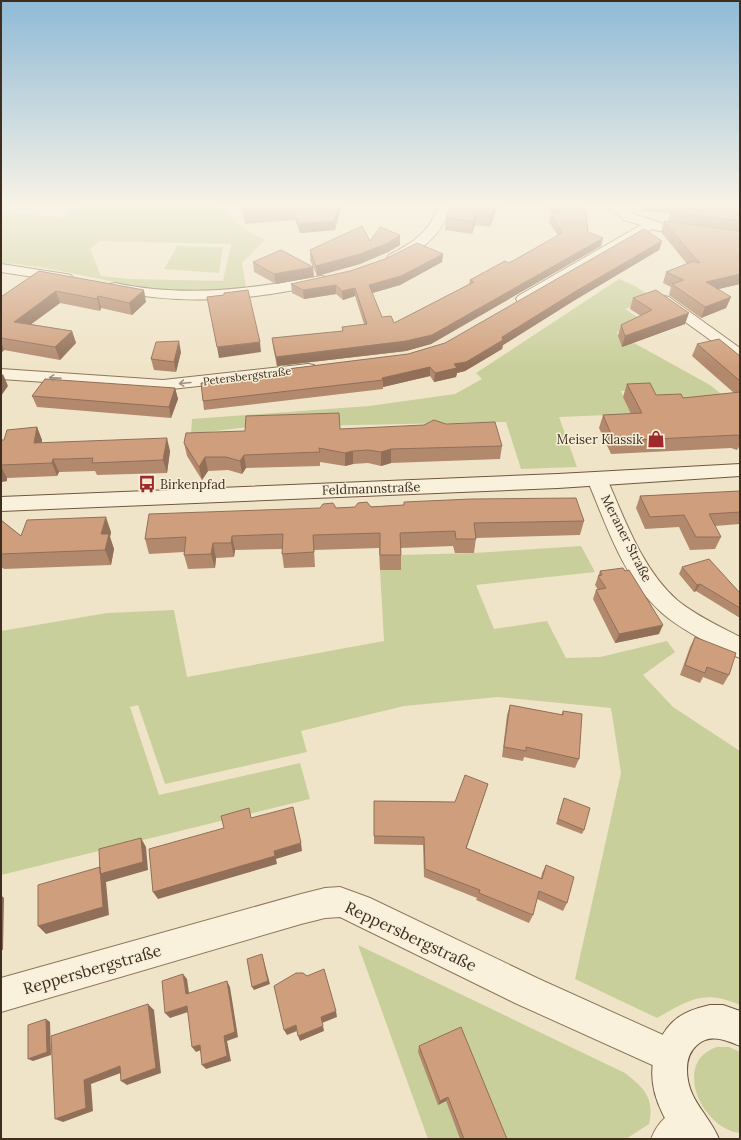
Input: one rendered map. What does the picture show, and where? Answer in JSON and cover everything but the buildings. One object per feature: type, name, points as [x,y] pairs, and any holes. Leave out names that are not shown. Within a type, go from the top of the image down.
[{"type":"street","points":[[381,264],[389,260]]},
{"type":"street","points":[[508,308],[590,260]]},
{"type":"street","points":[[1,268],[79,280]]},
{"type":"street","points":[[102,285],[170,296],[204,296],[246,293],[337,277]]},
{"type":"street","points":[[658,296],[715,336],[740,356]]},
{"type":"street","name":"Petersbergstraße","points":[[1,374],[163,385],[320,368]]},
{"type":"street","name":"Feldmannstraße","points":[[1,504],[597,479],[740,470]]},
{"type":"street","name":"Meraner Straße","points":[[597,479],[609,508],[650,585],[668,605],[686,618],[740,648]]},
{"type":"street","name":"Reppersbergstraße","points":[[1,995],[301,909],[325,903],[340,902],[369,914],[533,994],[671,1056]]},
{"type":"street","points":[[686,1134],[671,1089],[671,1056],[676,1042],[684,1032],[699,1023],[722,1022],[740,1028]]},
{"type":"green space","points":[[1,260],[95,260],[101,276],[129,279],[223,281],[227,260],[245,260],[242,263],[246,287],[208,290],[158,289],[19,264],[1,263]]},
{"type":"green space","points":[[169,260],[221,260],[219,273],[164,269]]},
{"type":"green space","points":[[619,279],[633,285],[656,299],[625,309],[644,321],[616,333],[710,385],[735,405],[659,403],[652,389],[621,391],[631,414],[559,417],[577,467],[521,469],[506,422],[248,427],[191,434],[192,419],[369,406],[455,394],[482,379],[476,373]]},
{"type":"green space","points":[[581,546],[595,572],[476,585],[494,629],[547,621],[566,658],[600,657],[667,641],[675,652],[643,675],[673,707],[740,751],[740,1005],[727,1000],[706,997],[678,1006],[657,1018],[575,979],[621,773],[611,708],[498,697],[404,706],[301,731],[307,752],[165,784],[138,705],[130,707],[159,795],[300,763],[310,799],[1,875],[1,631],[107,613],[174,610],[187,677],[384,641],[380,570],[400,570],[400,555],[474,553]]},
{"type":"green space","points":[[358,945],[625,1073],[643,1089],[649,1100],[649,1124],[626,1139],[502,1139],[458,1033],[438,1105],[446,1101],[460,1139],[428,1139]]},
{"type":"green space","points":[[717,1047],[729,1047],[740,1052],[740,1133],[726,1129],[714,1120],[704,1108],[697,1094],[694,1080],[696,1066],[703,1055]]},
{"type":"place","name":"Meiser Klassik","points":[[656,439]]},
{"type":"place","name":"Birkenpfad","points":[[147,484]]}]
